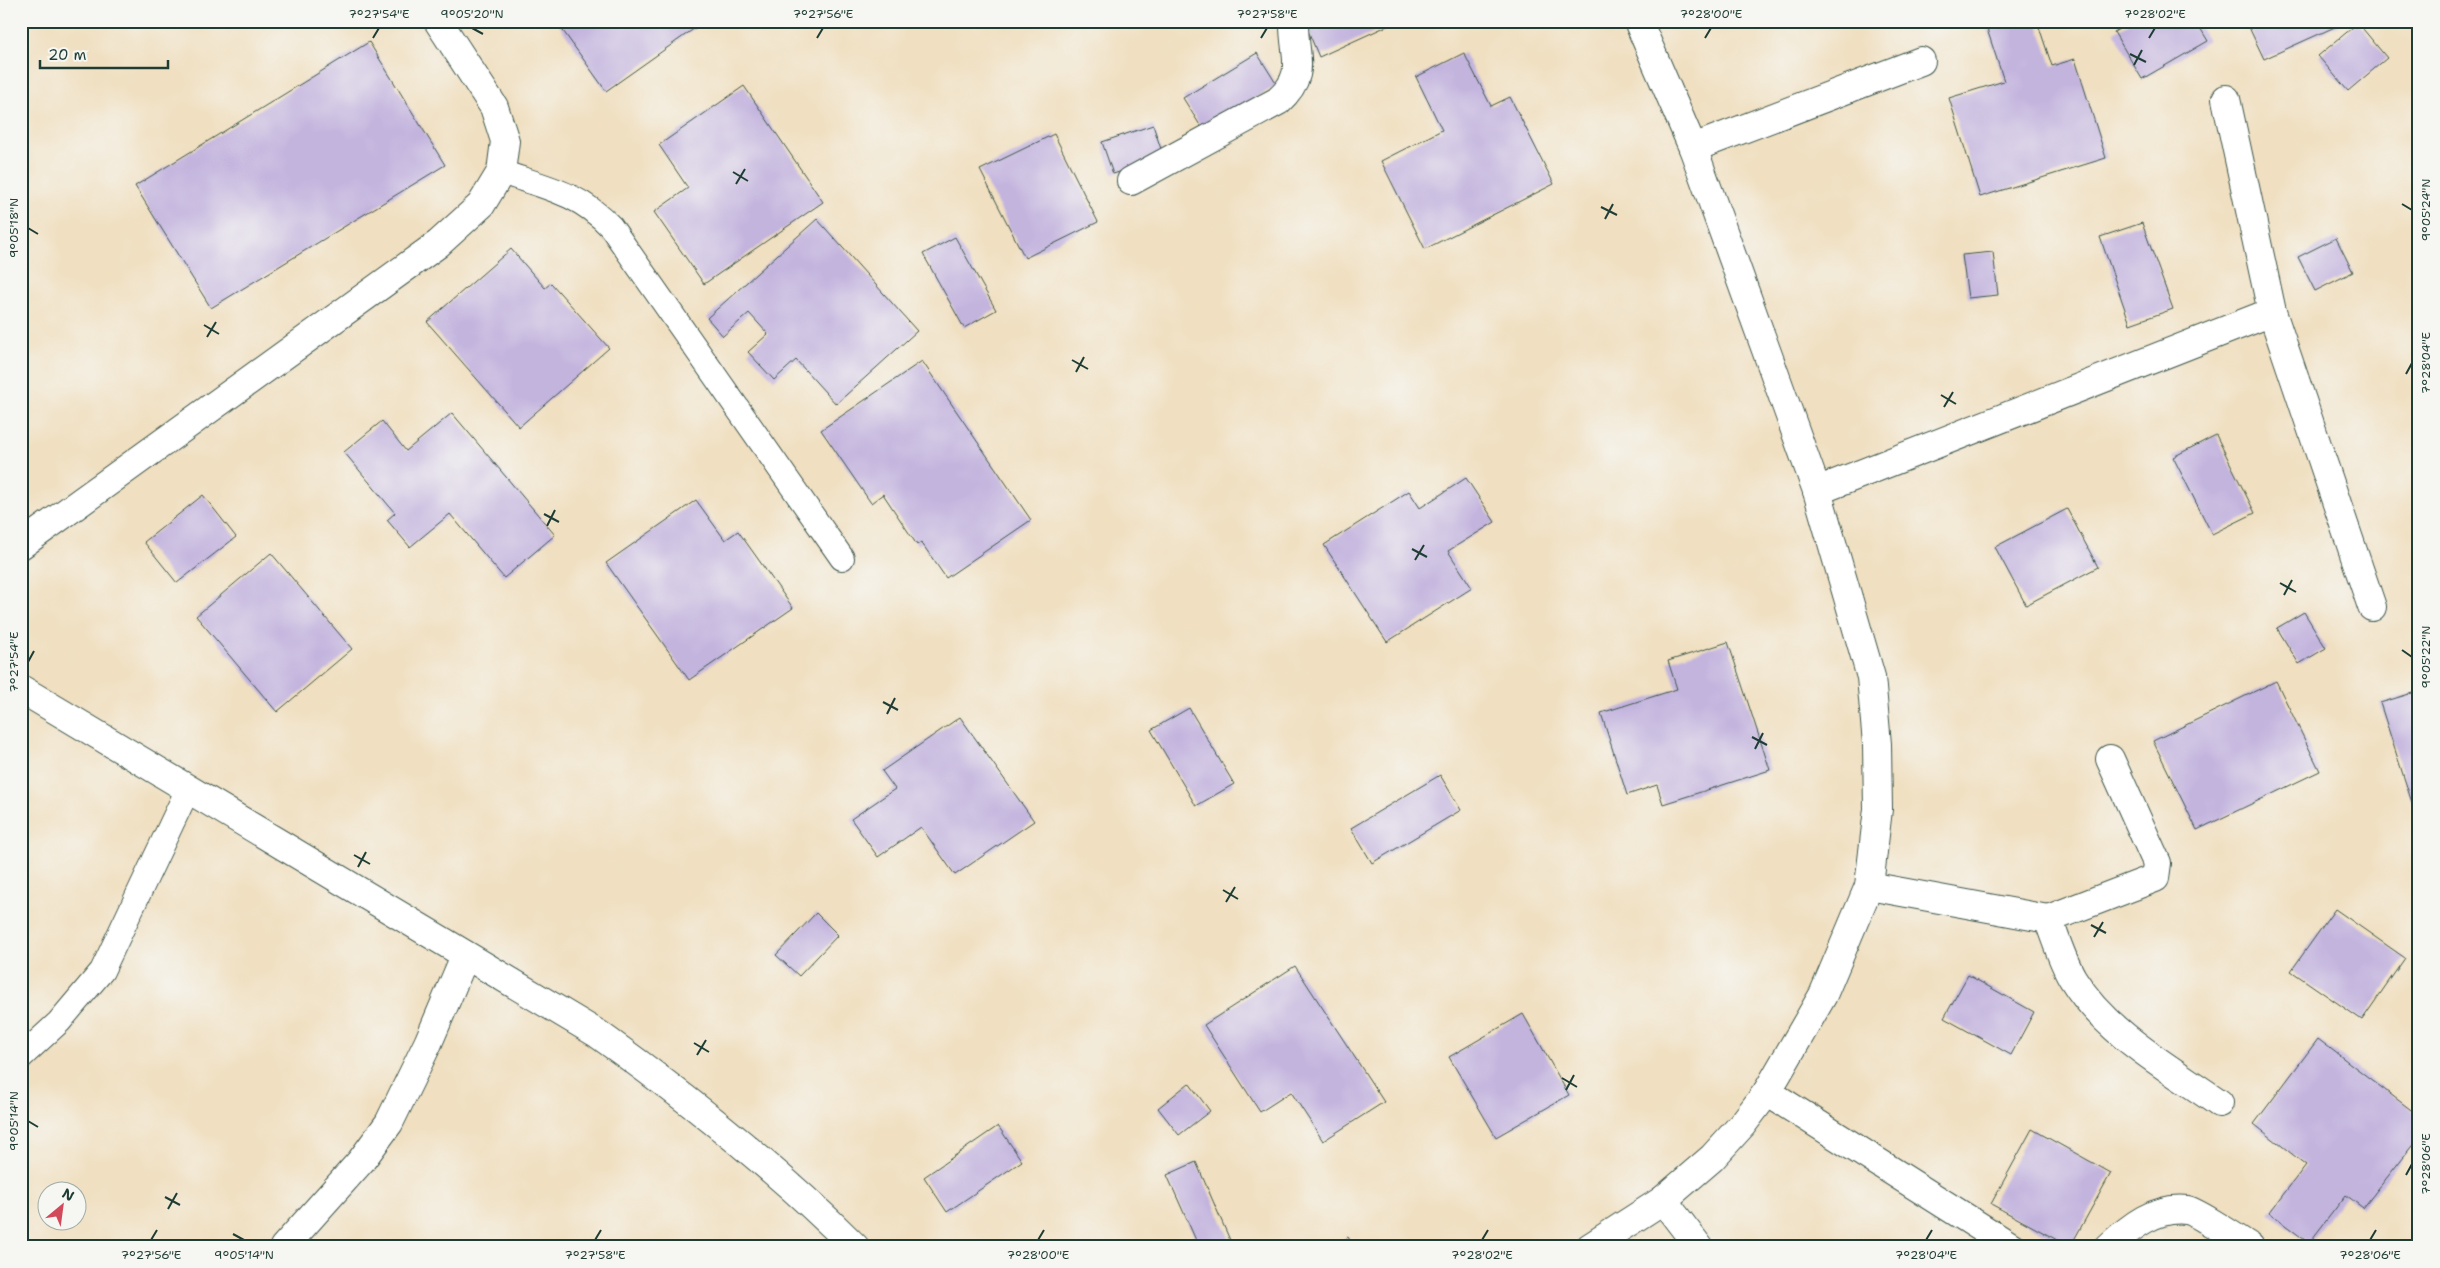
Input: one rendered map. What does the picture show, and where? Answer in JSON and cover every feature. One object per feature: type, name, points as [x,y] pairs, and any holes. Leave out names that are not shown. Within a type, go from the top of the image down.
[{"type":"street","points":[[21,545],[438,244],[481,205],[501,172],[505,141],[494,106],[438,21]]},
{"type":"street","points":[[1131,181],[1278,100],[1288,92],[1296,81],[1299,69],[1294,21]]},
{"type":"street","points":[[1590,1247],[1663,1200],[1712,1158],[1742,1125],[1767,1092],[1823,995],[1869,886],[1878,809],[1877,744],[1871,677],[1817,491],[1693,148],[1638,21]]},
{"type":"street","points":[[1693,148],[1921,61]]},
{"type":"street","points":[[2226,99],[2272,312],[2372,607]]},
{"type":"street","points":[[1817,491],[2272,312]]},
{"type":"street","points":[[21,689],[598,1034],[656,1076],[802,1194],[855,1247]]},
{"type":"street","points":[[1869,886],[2048,919],[2155,878],[2157,863],[2110,759]]},
{"type":"street","points":[[2048,919],[2072,978],[2093,1007],[2128,1038],[2219,1103]]},
{"type":"street","points":[[284,1247],[361,1161],[389,1123],[428,1043],[465,956]]},
{"type":"street","points":[[1767,1092],[2012,1247]]},
{"type":"street","points":[[1663,1200],[1699,1247]]},
{"type":"street","points":[[2109,1247],[2130,1227],[2157,1213],[2188,1210],[2250,1247]]},
{"type":"lane","points":[[501,172],[572,196],[595,210],[610,227],[842,558]]},
{"type":"lane","points":[[21,1057],[59,1022],[102,971],[188,789]]},
{"type":"building","points":[[556,21],[705,21],[606,91]]},
{"type":"building","points":[[1304,21],[1398,21],[1319,57]]},
{"type":"building","points":[[2011,21],[2037,21],[2052,66],[2075,59],[2106,158],[1980,197],[1949,98],[2004,81],[1987,29]]},
{"type":"building","points":[[2133,21],[2196,21],[2208,41],[2142,79],[2114,32]]},
{"type":"building","points":[[2246,21],[2348,21],[2264,59]]},
{"type":"building","points":[[2358,23],[2387,58],[2348,91],[2318,56]]},
{"type":"building","points":[[369,42],[445,165],[211,308],[135,186]]},
{"type":"building","points":[[1257,53],[1277,85],[1203,130],[1183,98]]},
{"type":"building","points":[[1464,53],[1491,106],[1510,97],[1554,184],[1425,249],[1381,161],[1442,130],[1416,77]]},
{"type":"building","points":[[744,86],[823,202],[704,284],[654,212],[688,188],[659,145]]},
{"type":"building","points":[[1153,125],[1164,158],[1113,174],[1102,142]]},
{"type":"building","points":[[1054,134],[1098,222],[1025,258],[980,170]]},
{"type":"building","points":[[2419,177],[2419,196],[2412,181]]},
{"type":"building","points":[[817,219],[917,331],[836,404],[796,360],[774,380],[748,352],[768,334],[749,313],[723,336],[707,318]]},
{"type":"building","points":[[2142,223],[2173,309],[2130,324],[2100,237]]},
{"type":"building","points":[[955,237],[996,310],[964,328],[923,254]]},
{"type":"building","points":[[2336,238],[2353,272],[2315,291],[2298,257]]},
{"type":"building","points":[[511,249],[545,288],[551,283],[609,348],[519,427],[427,322]]},
{"type":"building","points":[[1993,252],[1998,295],[1968,298],[1962,255]]},
{"type":"building","points":[[922,361],[1031,520],[946,578],[921,542],[917,545],[883,494],[871,503],[821,430]]},
{"type":"building","points":[[452,413],[555,535],[504,578],[450,514],[410,547],[387,520],[395,513],[344,452],[382,421],[406,451]]},
{"type":"building","points":[[2216,435],[2255,513],[2212,534],[2173,457]]},
{"type":"building","points":[[1466,478],[1495,522],[1448,551],[1472,588],[1387,642],[1324,545],[1409,491],[1420,508]]},
{"type":"building","points":[[203,495],[236,537],[177,583],[144,542]]},
{"type":"building","points":[[696,500],[725,540],[738,531],[793,608],[689,680],[606,563]]},
{"type":"building","points":[[2067,509],[2098,567],[2026,605],[1995,547]]},
{"type":"building","points":[[271,553],[352,649],[277,712],[196,616]]},
{"type":"building","points":[[2304,612],[2326,648],[2299,664],[2277,628]]},
{"type":"building","points":[[1728,642],[1770,770],[1663,804],[1657,785],[1627,795],[1601,713],[1677,689],[1668,661]]},
{"type":"building","points":[[2276,681],[2320,771],[2197,830],[2153,741]]},
{"type":"building","points":[[2419,691],[2419,810],[2415,812],[2380,703]]},
{"type":"building","points":[[1189,708],[1234,784],[1196,806],[1151,730]]},
{"type":"building","points":[[960,717],[1034,821],[955,875],[921,827],[878,857],[851,819],[895,789],[882,771]]},
{"type":"building","points":[[1440,775],[1461,810],[1372,863],[1351,828]]},
{"type":"building","points":[[2335,909],[2405,958],[2362,1020],[2291,971]]},
{"type":"building","points":[[816,913],[838,935],[799,976],[776,955]]},
{"type":"building","points":[[1295,966],[1384,1102],[1323,1141],[1291,1092],[1260,1112],[1204,1025]]},
{"type":"building","points":[[1968,975],[2034,1012],[2011,1055],[1944,1018]]},
{"type":"building","points":[[1523,1014],[1569,1095],[1496,1137],[1449,1057]]},
{"type":"building","points":[[2318,1039],[2419,1116],[2419,1137],[2363,1208],[2346,1195],[2309,1243],[2269,1213],[2306,1165],[2254,1124]]},
{"type":"building","points":[[1189,1083],[1210,1111],[1179,1135],[1158,1108]]},
{"type":"building","points":[[998,1126],[1022,1161],[947,1212],[924,1177]]},
{"type":"building","points":[[2032,1129],[2111,1173],[2070,1247],[1991,1204]]},
{"type":"building","points":[[1196,1162],[1233,1247],[1199,1247],[1167,1175]]},
{"type":"building","points":[[1348,1237],[1354,1247],[1331,1247]]}]
